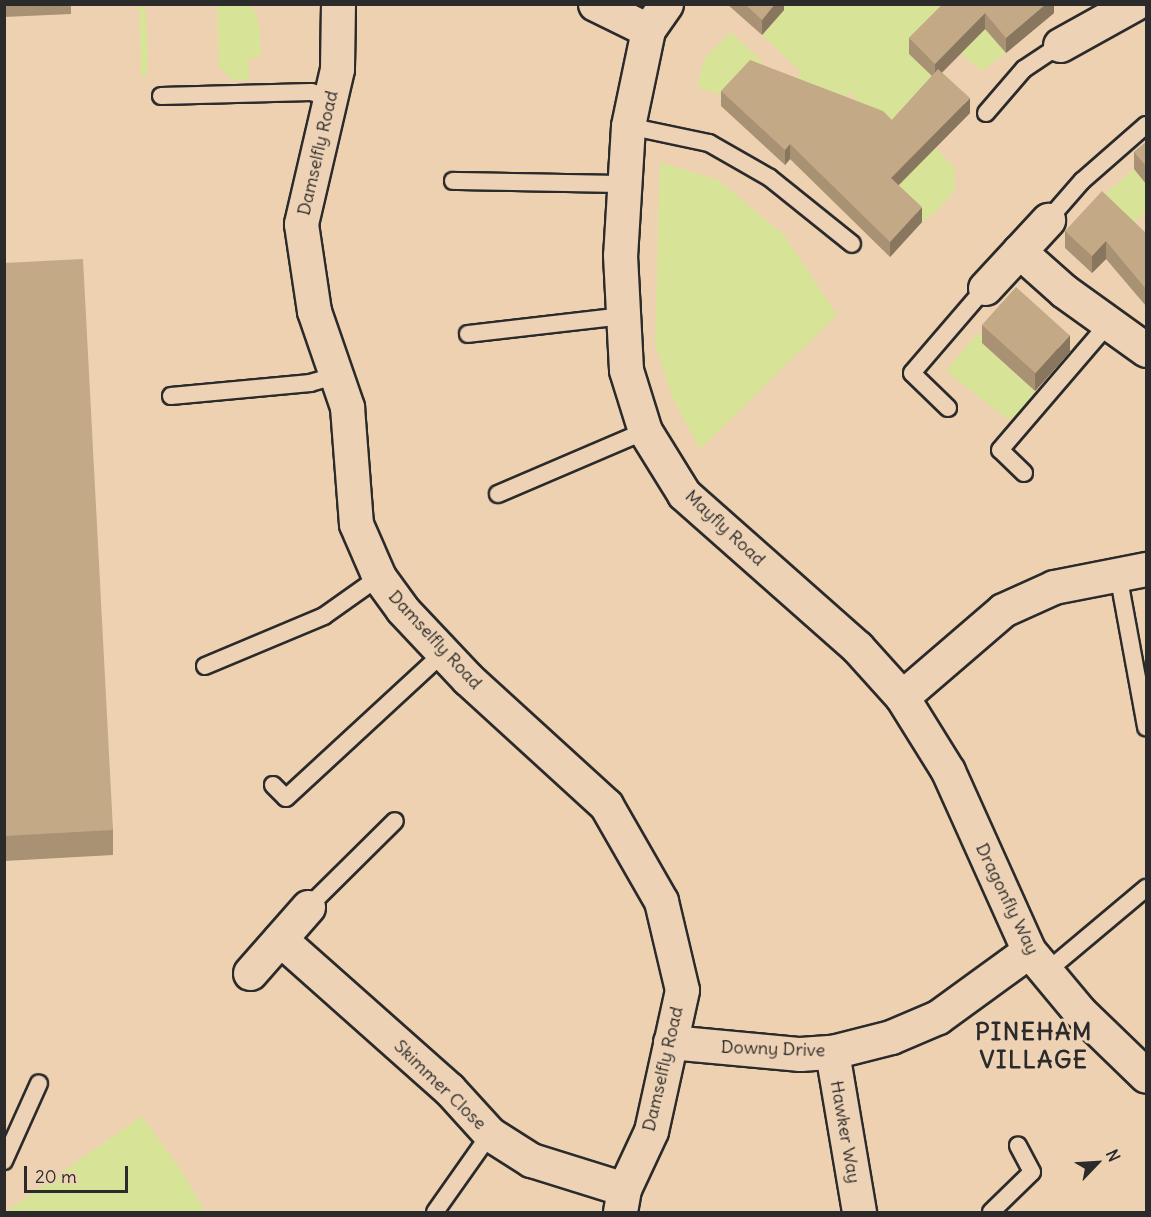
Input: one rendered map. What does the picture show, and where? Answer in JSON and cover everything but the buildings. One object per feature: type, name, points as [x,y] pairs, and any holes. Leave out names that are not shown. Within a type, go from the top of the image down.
[{"type":"street","name":"Damselfly Road","points":[[338,4],[337,69],[332,98],[310,175],[302,224],[314,311],[338,375],[347,407],[356,524],[379,577],[402,609],[443,653],[606,806],[661,902],[682,990],[651,1131],[622,1201]]},
{"type":"street","points":[[595,4],[657,17]]},
{"type":"street","points":[[1060,45],[1096,13],[1134,4]]},
{"type":"street","name":"Mayfly Road","points":[[657,17],[628,126],[620,255],[626,370],[645,431],[684,494],[857,647],[902,697]]},
{"type":"street","points":[[985,288],[1047,219]]},
{"type":"street","points":[[1019,251],[1107,325],[1146,350]]},
{"type":"street","points":[[902,697],[1003,610],[1054,587],[1132,571]]},
{"type":"street","name":"Dragonfly Way","points":[[902,697],[948,771],[1037,961],[1079,1011],[1146,1076]]},
{"type":"street","points":[[250,974],[308,907]]},
{"type":"street","name":"Skimmer Close","points":[[280,939],[449,1089],[490,1134],[531,1160],[622,1201]]},
{"type":"street","name":"Downy Drive","points":[[670,1042],[744,1052],[832,1052],[891,1037],[938,1017],[1037,961]]},
{"type":"street","name":"Hawker Way","points":[[832,1052],[859,1212]]},
{"type":"lane","points":[[986,113],[1024,69],[1060,45]]},
{"type":"lane","points":[[161,96],[310,92],[332,98]]},
{"type":"lane","points":[[1047,219],[1082,181],[1146,125]]},
{"type":"lane","points":[[628,126],[709,143],[770,178],[852,244]]},
{"type":"lane","points":[[453,181],[625,184]]},
{"type":"lane","points":[[948,408],[912,373],[985,288]]},
{"type":"lane","points":[[468,334],[624,315]]},
{"type":"lane","points":[[1024,473],[1000,450],[1107,325]]},
{"type":"lane","points":[[171,396],[310,383],[338,375]]},
{"type":"lane","points":[[498,494],[645,431]]},
{"type":"lane","points":[[1132,571],[1146,727]]},
{"type":"lane","points":[[205,666],[324,616],[379,577]]},
{"type":"lane","points":[[273,785],[286,798],[443,653]]},
{"type":"lane","points":[[308,907],[395,821]]},
{"type":"lane","points":[[1037,961],[1146,888]]},
{"type":"lane","points":[[4,1161],[39,1083]]},
{"type":"lane","points":[[435,1212],[490,1134]]},
{"type":"lane","points":[[991,1212],[1032,1172],[1018,1146]]},
{"type":"green space","points":[[1007,4],[990,34],[1006,53],[982,71],[933,30],[935,79],[907,118],[954,167],[955,189],[940,208],[922,222],[889,192],[874,117],[849,92],[825,115],[767,109],[801,72],[762,35],[784,10],[778,5]]},
{"type":"green space","points":[[139,5],[145,5],[148,50],[147,75],[141,76]]},
{"type":"green space","points":[[217,5],[251,5],[259,22],[261,57],[249,58],[249,80],[234,81],[219,67]]},
{"type":"green space","points":[[731,32],[762,61],[725,96],[697,87],[705,58]]},
{"type":"green space","points":[[660,162],[718,180],[784,235],[837,315],[700,449],[672,397],[655,343]]},
{"type":"green space","points":[[1134,169],[1146,184],[1146,211],[1129,228],[1095,202]]},
{"type":"green space","points":[[978,333],[985,339],[982,343],[1035,391],[1018,416],[1007,419],[946,371]]},
{"type":"green space","points":[[142,1116],[183,1173],[205,1212],[5,1212]]},
{"type":"district","name":"PINEHAM VILLAGE","points":[[1034,1046]]}]
